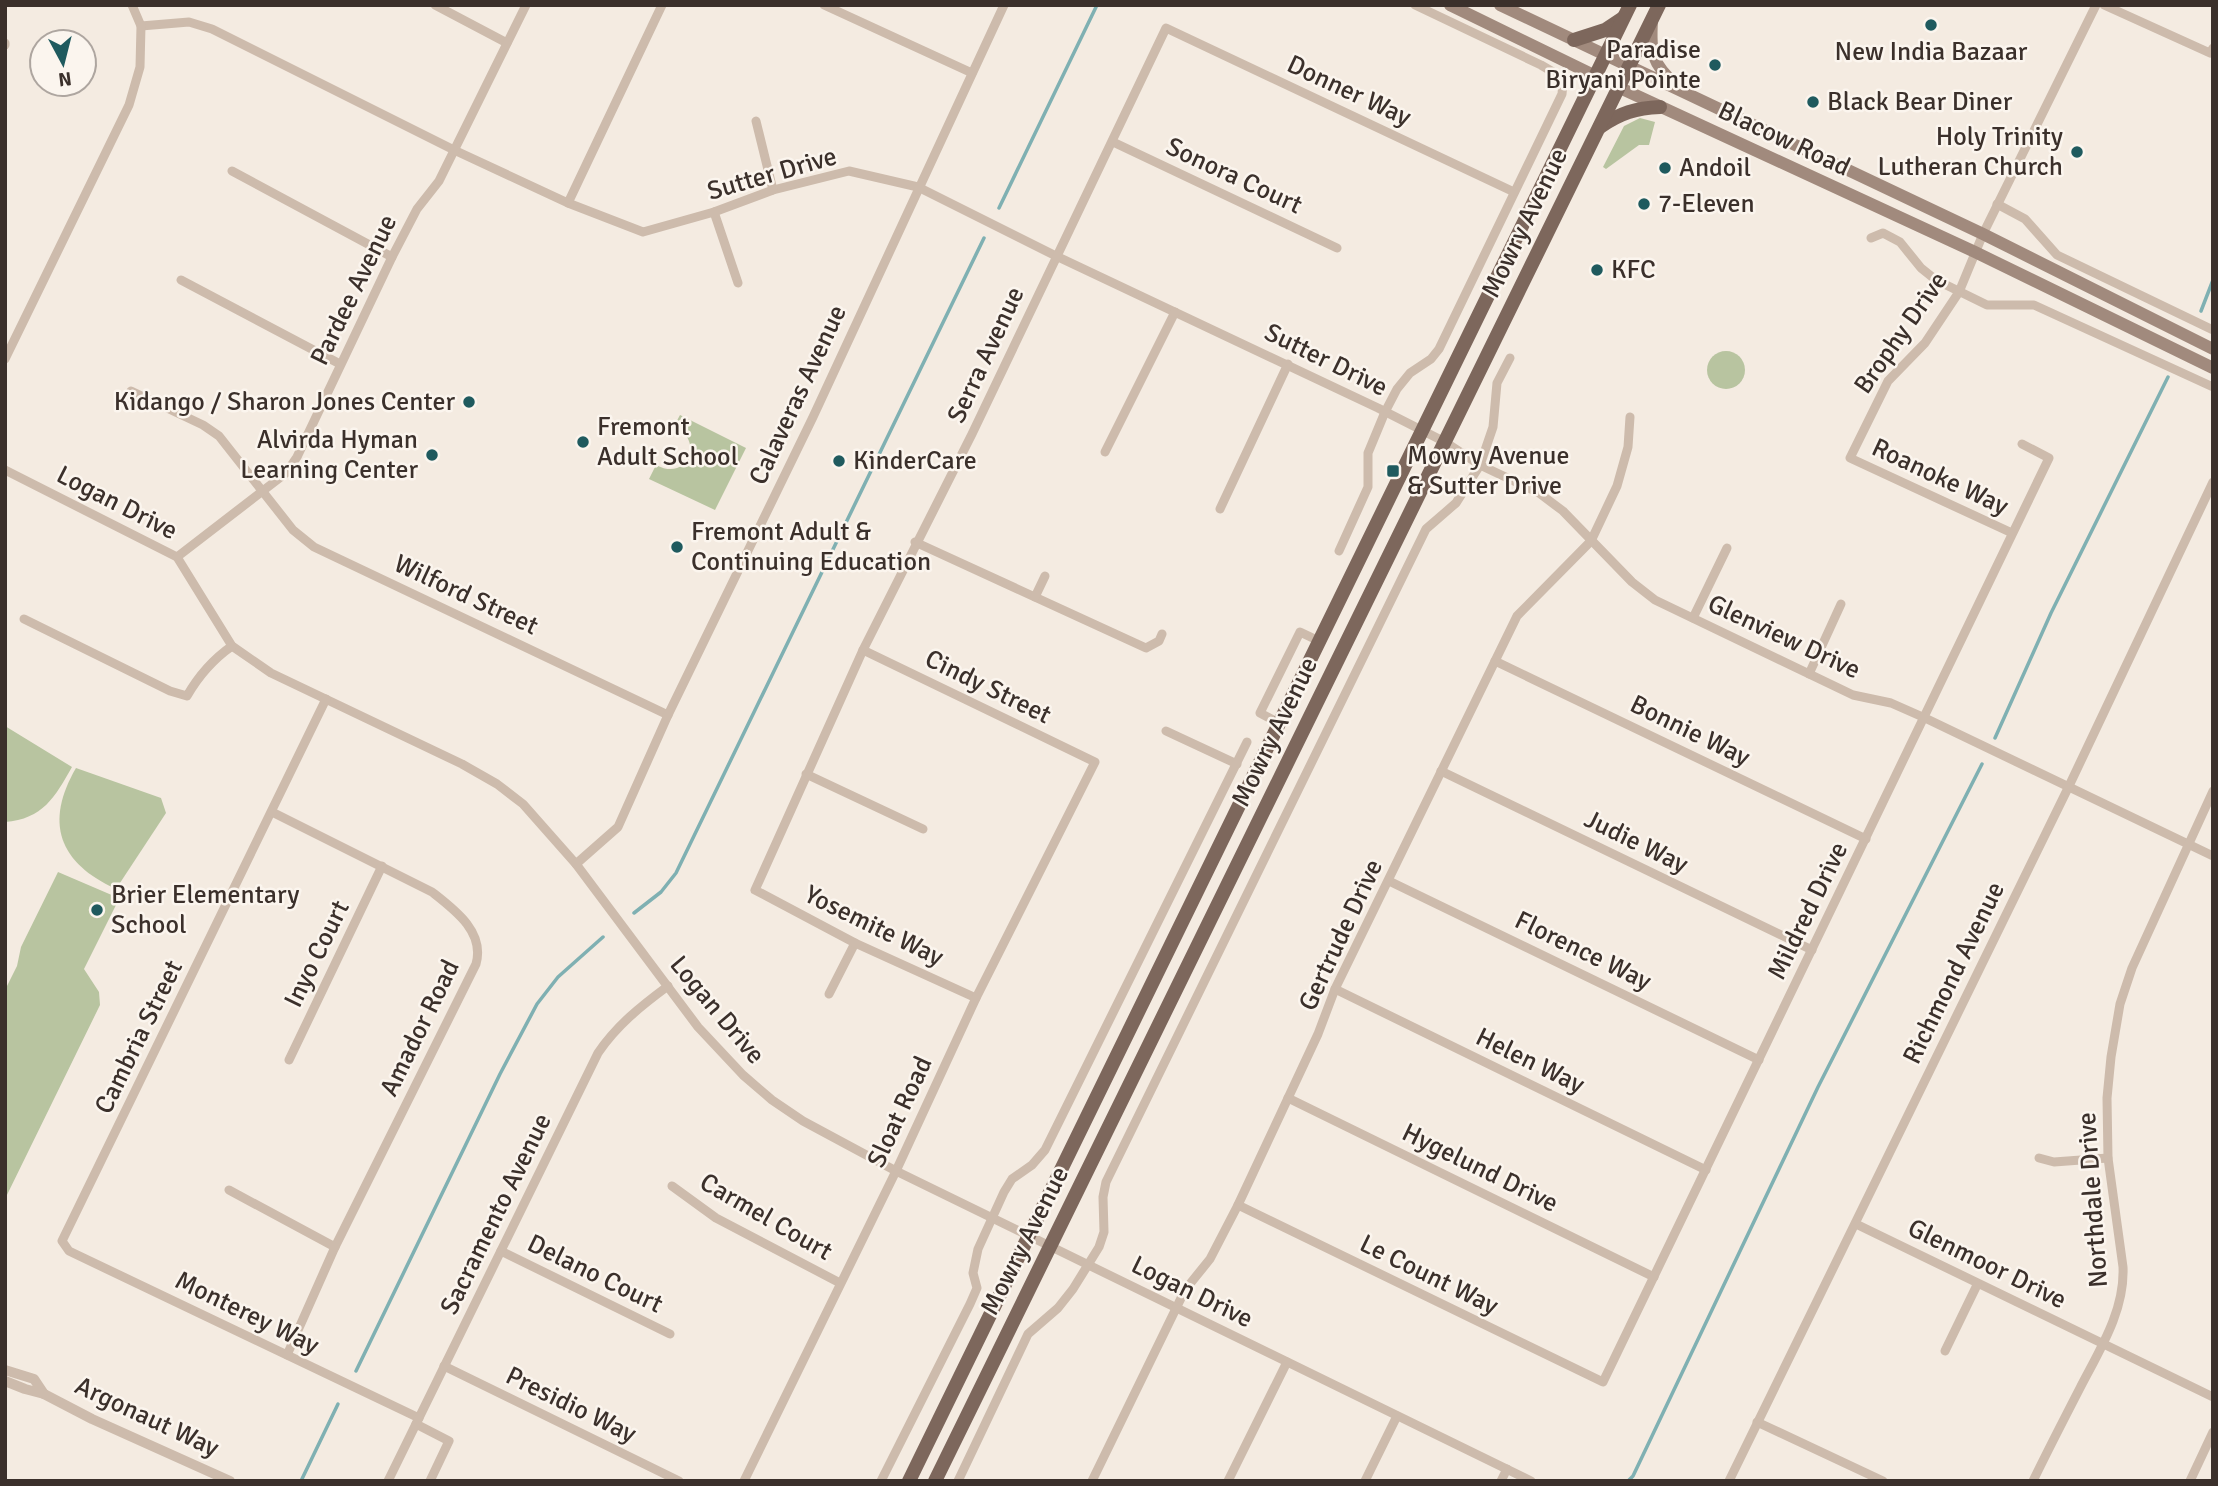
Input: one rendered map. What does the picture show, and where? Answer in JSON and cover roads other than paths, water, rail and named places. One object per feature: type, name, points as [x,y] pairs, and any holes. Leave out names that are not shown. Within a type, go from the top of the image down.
[{"type":"main road","name":"Blacow Road","points":[[1450,5],[1660,107],[1975,252],[2213,368]]},
{"type":"main road","name":"Blacow Road","points":[[1500,5],[1983,234],[2213,349]]},
{"type":"main road","name":"Mowry Avenue","points":[[909,1481],[1627,11]]},
{"type":"main road","points":[[1574,40],[1605,30],[1627,11]]},
{"type":"main road","name":"Mowry Avenue","points":[[935,1481],[1656,12]]},
{"type":"main road","points":[[1656,12],[1651,43],[1656,64],[1675,84],[1697,99]]},
{"type":"main road","points":[[1599,127],[1634,108],[1660,107]]},
{"type":"street","points":[[5,359],[129,105],[140,67],[141,26],[132,5]]},
{"type":"street","points":[[435,5],[507,43]]},
{"type":"street","name":"Pardee Avenue","points":[[177,557],[286,474],[297,457],[392,257],[417,209],[439,181],[526,5]]},
{"type":"street","points":[[568,203],[662,5]]},
{"type":"street","points":[[824,5],[972,73]]},
{"type":"street","name":"Calaveras Avenue","points":[[576,864],[618,827],[668,715],[813,417],[1004,5]]},
{"type":"street","name":"Mowry Avenue","points":[[1339,551],[1368,487],[1368,453],[1385,412],[1397,389],[1410,373],[1432,359],[1439,349],[1562,94],[1563,83],[1558,75],[1415,5]]},
{"type":"street","name":"Brophy Drive","points":[[1850,458],[1888,381],[1925,343],[1959,292],[1997,204],[2096,5]]},
{"type":"street","points":[[2104,5],[2211,50]]},
{"type":"street","name":"Sutter Drive","points":[[141,26],[189,22],[212,29],[454,150],[568,203],[643,232],[714,212],[773,190],[849,171],[918,187],[1445,442]]},
{"type":"street","name":"Serra Avenue","points":[[755,890],[863,650],[915,542],[972,434],[1166,28]]},
{"type":"street","name":"Donner Way","points":[[1166,28],[1514,192]]},
{"type":"street","points":[[756,121],[773,190]]},
{"type":"street","name":"Sonora Court","points":[[1113,142],[1337,248]]},
{"type":"street","points":[[232,171],[392,257]]},
{"type":"street","points":[[1997,204],[2025,219],[2057,255],[2213,330]]},
{"type":"street","points":[[714,212],[738,283]]},
{"type":"street","points":[[1871,238],[1883,233],[1900,242],[1921,268],[1936,280],[1987,305],[2034,304],[2213,387]]},
{"type":"street","points":[[181,280],[340,364]]},
{"type":"street","points":[[1105,452],[1175,312]]},
{"type":"street","name":"Mowry Avenue","points":[[958,1481],[1028,1334],[1058,1308],[1099,1247],[1104,1232],[1107,1182],[1426,530],[1455,503],[1480,465],[1493,427],[1497,383],[1510,358]]},
{"type":"street","points":[[1220,509],[1288,364]]},
{"type":"street","name":"Wilford Street","points":[[131,391],[203,425],[219,436],[293,530],[314,547],[668,715]]},
{"type":"street","name":"Gertrude Drive","points":[[1092,1481],[1185,1290],[1210,1259],[1238,1205],[1318,1034],[1335,989],[1517,616],[1591,541],[1617,486],[1628,447],[1630,417]]},
{"type":"street","name":"Glenview Drive","points":[[1445,442],[1480,465],[1539,493],[1563,511],[1632,582],[1655,600],[1853,695],[1891,703],[1925,718],[2213,856]]},
{"type":"street","name":"Mildred Drive","points":[[1603,1382],[2049,458],[2022,444]]},
{"type":"street","name":"Roanoke Way","points":[[1850,458],[2012,534]]},
{"type":"street","name":"Logan Drive","points":[[5,470],[177,557],[232,646],[271,673],[461,764],[497,784],[523,804],[576,864],[712,1044],[772,1100],[803,1121],[896,1171],[1177,1310],[1531,1481]]},
{"type":"street","name":"Richmond Avenue","points":[[1729,1481],[1856,1224],[2213,482]]},
{"type":"street","points":[[915,542],[1146,648],[1159,641],[1162,634]]},
{"type":"street","points":[[1693,618],[1727,548]]},
{"type":"street","points":[[1035,597],[1045,576]]},
{"type":"street","points":[[1809,674],[1841,604]]},
{"type":"street","points":[[24,619],[170,691],[187,696],[198,677],[214,659],[232,646]]},
{"type":"street","name":"Mowry Avenue","points":[[1279,723],[1260,713],[1300,632],[1319,641]]},
{"type":"street","name":"Cindy Street","points":[[863,650],[1094,762]]},
{"type":"street","name":"Bonnie Way","points":[[1495,661],[1867,839]]},
{"type":"street","name":"Cambria Street","points":[[62,1241],[326,699]]},
{"type":"street","points":[[1166,731],[1237,764]]},
{"type":"street","name":"Mowry Avenue","points":[[881,1481],[977,1288],[973,1273],[978,1249],[992,1217],[1012,1179],[1032,1165],[1045,1150],[1247,742]]},
{"type":"street","name":"Sloat Road","points":[[744,1481],[896,1171],[976,998],[1094,762]]},
{"type":"street","name":"Judie Way","points":[[1441,771],[1812,950]]},
{"type":"street","points":[[806,774],[923,829]]},
{"type":"street","name":"Northdale Drive","points":[[2033,1481],[2120,1304],[2124,1281],[2108,1158],[2107,1098],[2120,1004],[2132,968],[2213,791]]},
{"type":"street","name":"Amador Road","points":[[272,812],[432,892],[456,910],[476,937],[479,952],[476,964],[335,1247],[287,1355]]},
{"type":"street","name":"Inyo Court","points":[[289,1060],[382,866]]},
{"type":"street","name":"Florence Way","points":[[1389,881],[1759,1060]]},
{"type":"street","name":"Yosemite Way","points":[[755,890],[855,943],[976,998]]},
{"type":"street","points":[[829,995],[855,943]]},
{"type":"street","name":"Sacramento Avenue","points":[[388,1481],[598,1053],[610,1035],[628,1017],[668,986]]},
{"type":"street","name":"Helen Way","points":[[1335,989],[1706,1170]]},
{"type":"street","name":"Hygelund Drive","points":[[1288,1098],[1654,1277]]},
{"type":"street","points":[[2039,1158],[2054,1163],[2108,1158]]},
{"type":"street","name":"Carmel Court","points":[[672,1186],[716,1218],[840,1283]]},
{"type":"street","points":[[229,1190],[335,1247]]},
{"type":"street","name":"Le Count Way","points":[[1238,1205],[1603,1382]]},
{"type":"street","name":"Glenmoor Drive","points":[[1856,1224],[1977,1285],[2213,1397]]},
{"type":"street","name":"Monterey Way","points":[[62,1241],[69,1251],[287,1355],[417,1421],[449,1441],[430,1481]]},
{"type":"street","name":"Delano Court","points":[[501,1251],[670,1335]]},
{"type":"street","points":[[1945,1351],[1977,1285]]},
{"type":"street","points":[[1228,1481],[1287,1362]]},
{"type":"street","name":"Presidio Way","points":[[444,1366],[675,1480]]},
{"type":"street","name":"Argonaut Way","points":[[5,1370],[34,1379],[44,1394]]},
{"type":"street","name":"Argonaut Way","points":[[5,1381],[44,1394],[92,1419],[230,1481]]},
{"type":"street","points":[[1365,1481],[1397,1416]]},
{"type":"street","points":[[1757,1422],[1883,1481]]},
{"type":"street","points":[[2190,1481],[2213,1432]]},
{"type":"street","points":[[1501,1481],[1507,1469]]},
{"type":"waterway","points":[[999,208],[1097,5]]},
{"type":"waterway","points":[[634,913],[661,892],[676,873],[984,238]]},
{"type":"waterway","points":[[2201,311],[2213,280]]},
{"type":"waterway","points":[[1995,738],[2051,613],[2168,377]]},
{"type":"waterway","points":[[1628,1481],[1633,1476],[1818,1087],[1982,764]]},
{"type":"waterway","points":[[356,1371],[500,1074],[537,1004],[558,977],[603,937]]},
{"type":"waterway","points":[[301,1481],[338,1404]]},
{"type":"place","name":"New India Bazaar","points":[[1931,25]]},
{"type":"place","name":"Paradise Biryani Pointe","points":[[1715,65]]},
{"type":"place","name":"Black Bear Diner","points":[[1813,102]]},
{"type":"place","name":"Holy Trinity Lutheran Church","points":[[2077,152]]},
{"type":"place","name":"Andoil","points":[[1665,168]]},
{"type":"place","name":"7-Eleven","points":[[1644,204]]},
{"type":"place","name":"KFC","points":[[1597,270]]},
{"type":"place","name":"Kidango / Sharon Jones Center","points":[[469,402]]},
{"type":"place","name":"Fremont Adult School","points":[[583,442]]},
{"type":"place","name":"Alvirda Hyman Learning Center","points":[[432,455]]},
{"type":"place","name":"KinderCare","points":[[839,461]]},
{"type":"place","name":"Mowry Avenue & Sutter Drive","points":[[1393,471]]},
{"type":"place","name":"Fremont Adult & Continuing Education","points":[[677,547]]},
{"type":"place","name":"Brier Elementary School","points":[[97,910]]}]
